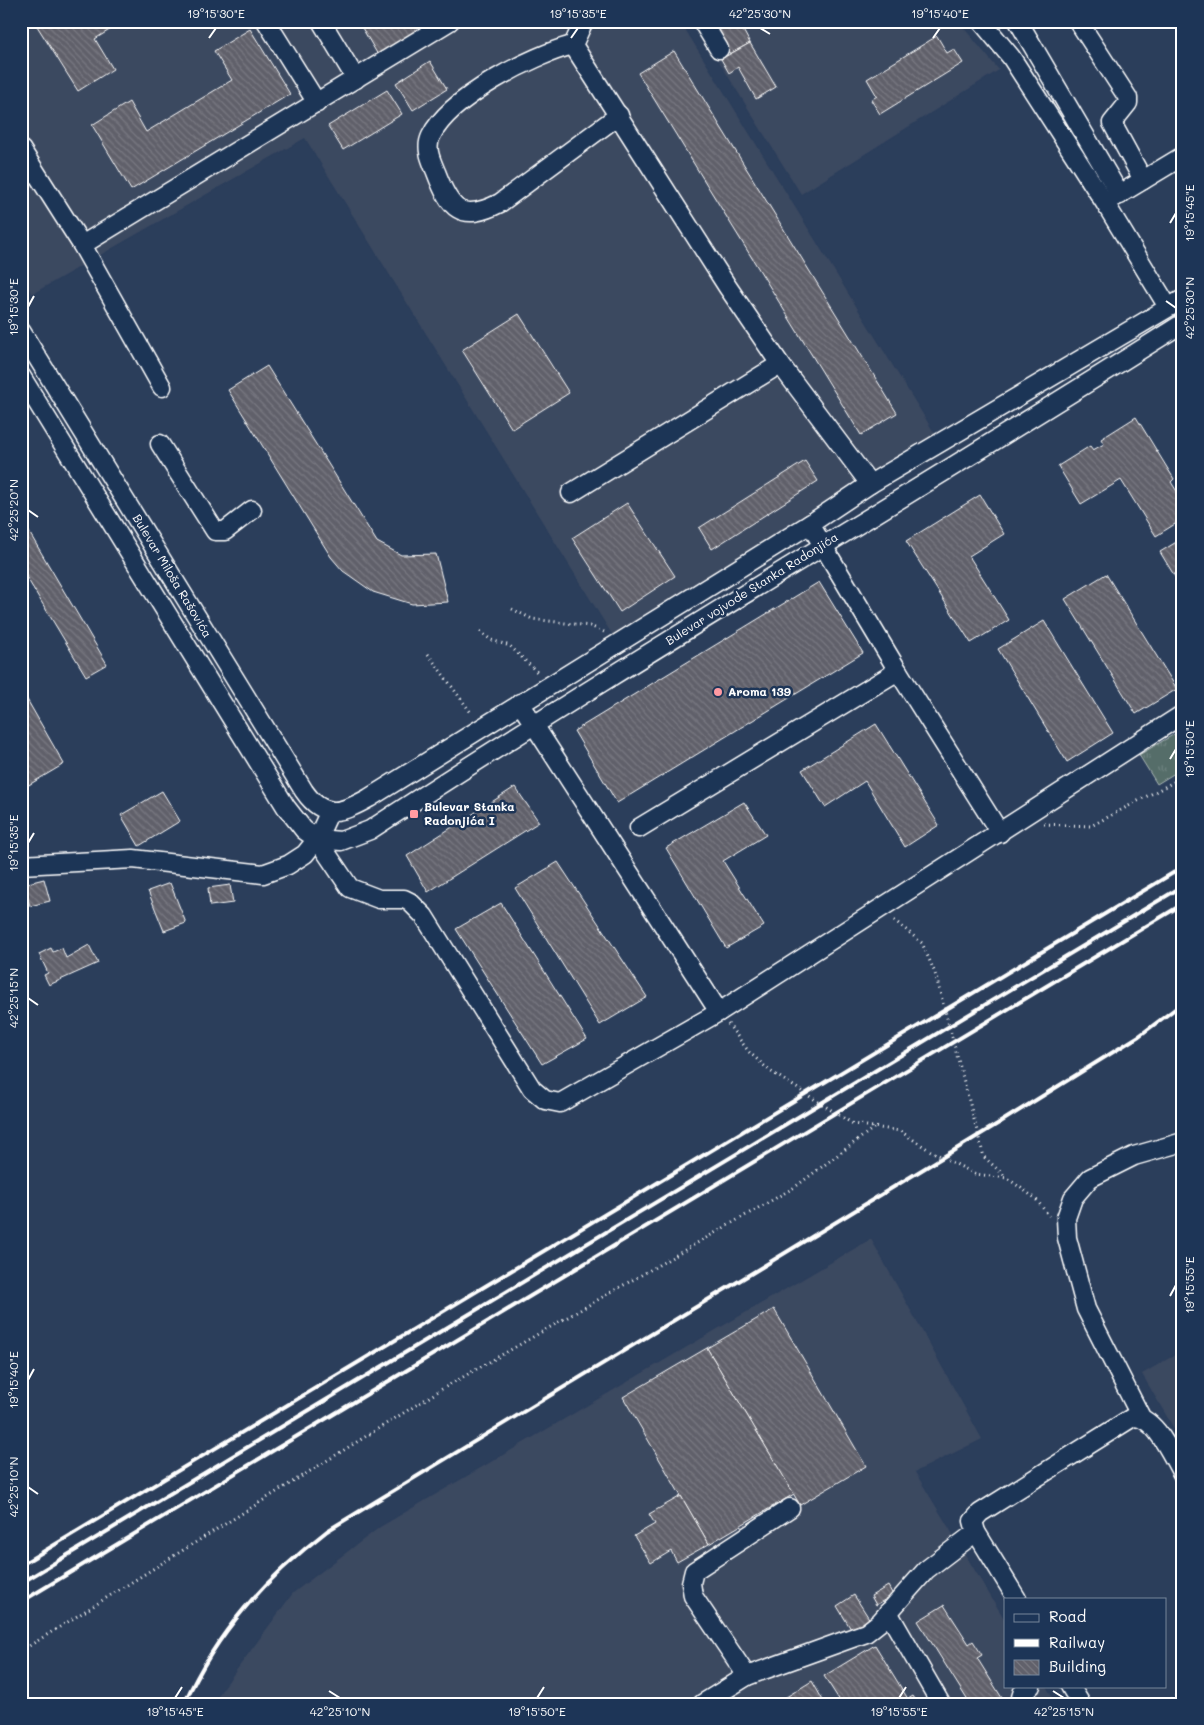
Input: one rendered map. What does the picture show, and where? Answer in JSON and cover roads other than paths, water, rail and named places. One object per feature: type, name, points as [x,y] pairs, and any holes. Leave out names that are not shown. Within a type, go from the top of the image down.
[{"type":"street","points":[[266,21],[317,103]]},
{"type":"street","points":[[321,21],[356,79]]},
{"type":"street","points":[[82,245],[450,21]]},
{"type":"street","points":[[584,21],[573,45],[543,54],[469,95],[439,124],[428,145],[429,154],[446,197],[454,207],[476,212],[500,203],[618,115]]},
{"type":"street","points":[[702,21],[719,49]]},
{"type":"street","points":[[981,21],[1011,57],[1113,199]]},
{"type":"street","points":[[1018,21],[1113,199],[1176,303]]},
{"type":"street","points":[[1078,21],[1128,98],[1128,103],[1112,123],[1143,180]]},
{"type":"street","points":[[573,45],[727,286],[780,364],[870,484]]},
{"type":"street","points":[[21,149],[82,245],[162,387]]},
{"type":"street","points":[[1113,199],[1183,156]]},
{"type":"street","name":"Bulevar vojvode Stanka Radonjića","points":[[330,811],[350,808],[810,524],[870,484],[1176,303]]},
{"type":"street","name":"Bulevar vojvode Stanka Radonjića","points":[[317,839],[341,841],[370,830],[535,725],[1183,323]]},
{"type":"street","name":"Bulevar Miloša Rašovića","points":[[21,331],[304,791],[312,803],[330,811]]},
{"type":"street","points":[[571,494],[780,364]]},
{"type":"street","name":"Bulevar Miloša Rašovića","points":[[21,376],[286,807],[304,830],[317,839],[350,888],[379,899],[404,899],[410,902],[424,916],[532,1089],[545,1100],[560,1103],[719,1012],[1027,816],[1183,714]]},
{"type":"street","points":[[160,444],[215,531],[225,531],[252,510]]},
{"type":"street","points":[[810,524],[898,671],[1000,833]]},
{"type":"street","points":[[639,828],[898,671]]},
{"type":"street","points":[[520,704],[719,1012]]},
{"type":"street","points":[[21,865],[133,859],[263,874],[288,865],[305,854],[317,839],[330,811]]},
{"type":"street","points":[[1141,1417],[1086,1309],[1066,1238],[1066,1218],[1074,1198],[1090,1178],[1134,1156],[1183,1142]]},
{"type":"street","points":[[1016,1598],[976,1532],[973,1521],[980,1513],[1133,1417],[1141,1417],[1151,1423],[1183,1474]]},
{"type":"street","points":[[747,1676],[693,1596],[691,1583],[694,1571],[790,1508]]},
{"type":"street","points":[[702,1704],[747,1676],[866,1634],[926,1570],[976,1532]]},
{"type":"street","points":[[888,1612],[941,1704]]},
{"type":"street","points":[[1019,1704],[1023,1691],[1028,1688]]},
{"type":"street","points":[[1071,1688],[1081,1704]]},
{"type":"railway","points":[[21,1565],[1183,867]]},
{"type":"railway","points":[[21,1583],[1183,886]]},
{"type":"railway","points":[[21,1602],[1183,904]]},
{"type":"railway","points":[[184,1704],[212,1653],[227,1630],[245,1608],[283,1568],[327,1531],[999,1123],[1139,1036],[1183,1003]]},
{"type":"place","name":"Aroma 139","points":[[718,692]]},
{"type":"place","name":"Bulevar Stanka Radonjića I","points":[[414,814]]}]
